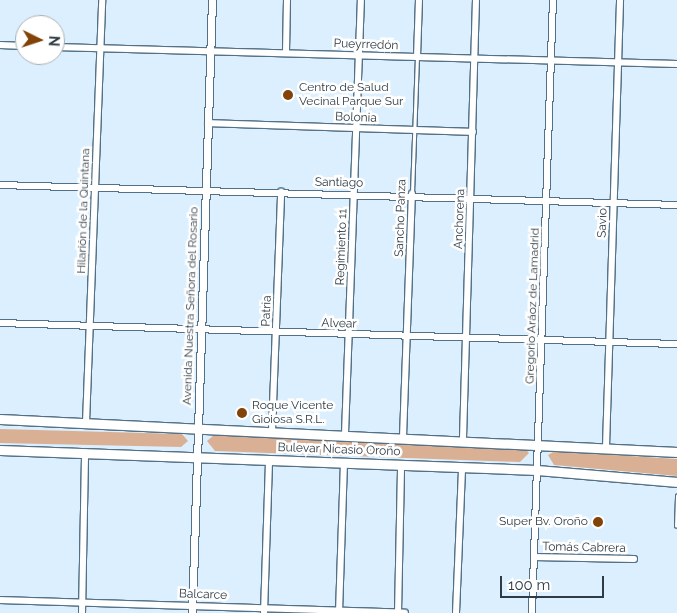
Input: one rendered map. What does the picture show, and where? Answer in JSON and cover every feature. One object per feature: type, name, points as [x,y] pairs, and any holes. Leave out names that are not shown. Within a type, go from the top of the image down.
[{"type":"main road","name":"Bulevar Nicasio Oroño","points":[[0,419],[463,438],[677,452]]},
{"type":"main road","name":"Bulevar Nicasio Oroño","points":[[0,450],[537,470],[677,482]]},
{"type":"street","name":"Hilarión de la Quintana","points":[[86,423],[102,0]]},
{"type":"street","name":"Avenida Nuestra Señora del Rosario","points":[[192,613],[212,0]]},
{"type":"street","points":[[286,52],[288,0]]},
{"type":"street","name":"Regimiento 11","points":[[345,434],[361,0]]},
{"type":"street","name":"Sancho Panza","points":[[417,57],[420,0]]},
{"type":"street","name":"Anchorena","points":[[463,438],[476,0]]},
{"type":"street","name":"Gregorio Aráoz de Lamadrid","points":[[532,613],[553,0]]},
{"type":"street","name":"Savio","points":[[606,447],[620,0]]},
{"type":"street","points":[[0,45],[15,46]]},
{"type":"street","name":"Pueyrredón","points":[[65,47],[677,64]]},
{"type":"street","name":"Bolonia","points":[[208,123],[473,132]]},
{"type":"street","name":"Santiago","points":[[0,185],[412,194],[677,205]]},
{"type":"street","name":"Patria","points":[[272,431],[281,192]]},
{"type":"street","name":"Sancho Panza","points":[[403,436],[412,194]]},
{"type":"street","name":"Alvear","points":[[0,323],[677,344]]},
{"type":"street","points":[[82,613],[85,453]]},
{"type":"street","points":[[264,610],[270,460]]},
{"type":"street","points":[[339,611],[344,463]]},
{"type":"street","points":[[398,613],[401,465]]},
{"type":"street","points":[[456,613],[462,467]]},
{"type":"street","name":"Tomás Cabrera","points":[[534,557],[634,559]]},
{"type":"street","name":"Balcarce","points":[[0,600],[192,604],[264,610],[405,613]]},
{"type":"lane","name":"Sancho Panza","points":[[412,194],[417,57]]},
{"type":"lane","points":[[676,526],[677,496]]},
{"type":"shaded area","points":[[0,429],[182,434],[188,441],[181,447],[0,443]]},
{"type":"shaded area","points":[[214,435],[522,445],[529,453],[520,462],[215,451],[207,441]]},
{"type":"shaded area","points":[[555,451],[677,459],[677,476],[554,465],[548,455]]},
{"type":"place","name":"Centro de Salud Vecinal Parque Sur","points":[[288,95]]},
{"type":"place","name":"Roque Vicente Gioiosa S.R.L.","points":[[242,413]]},
{"type":"place","name":"Super Bv. Oroño","points":[[598,522]]}]
